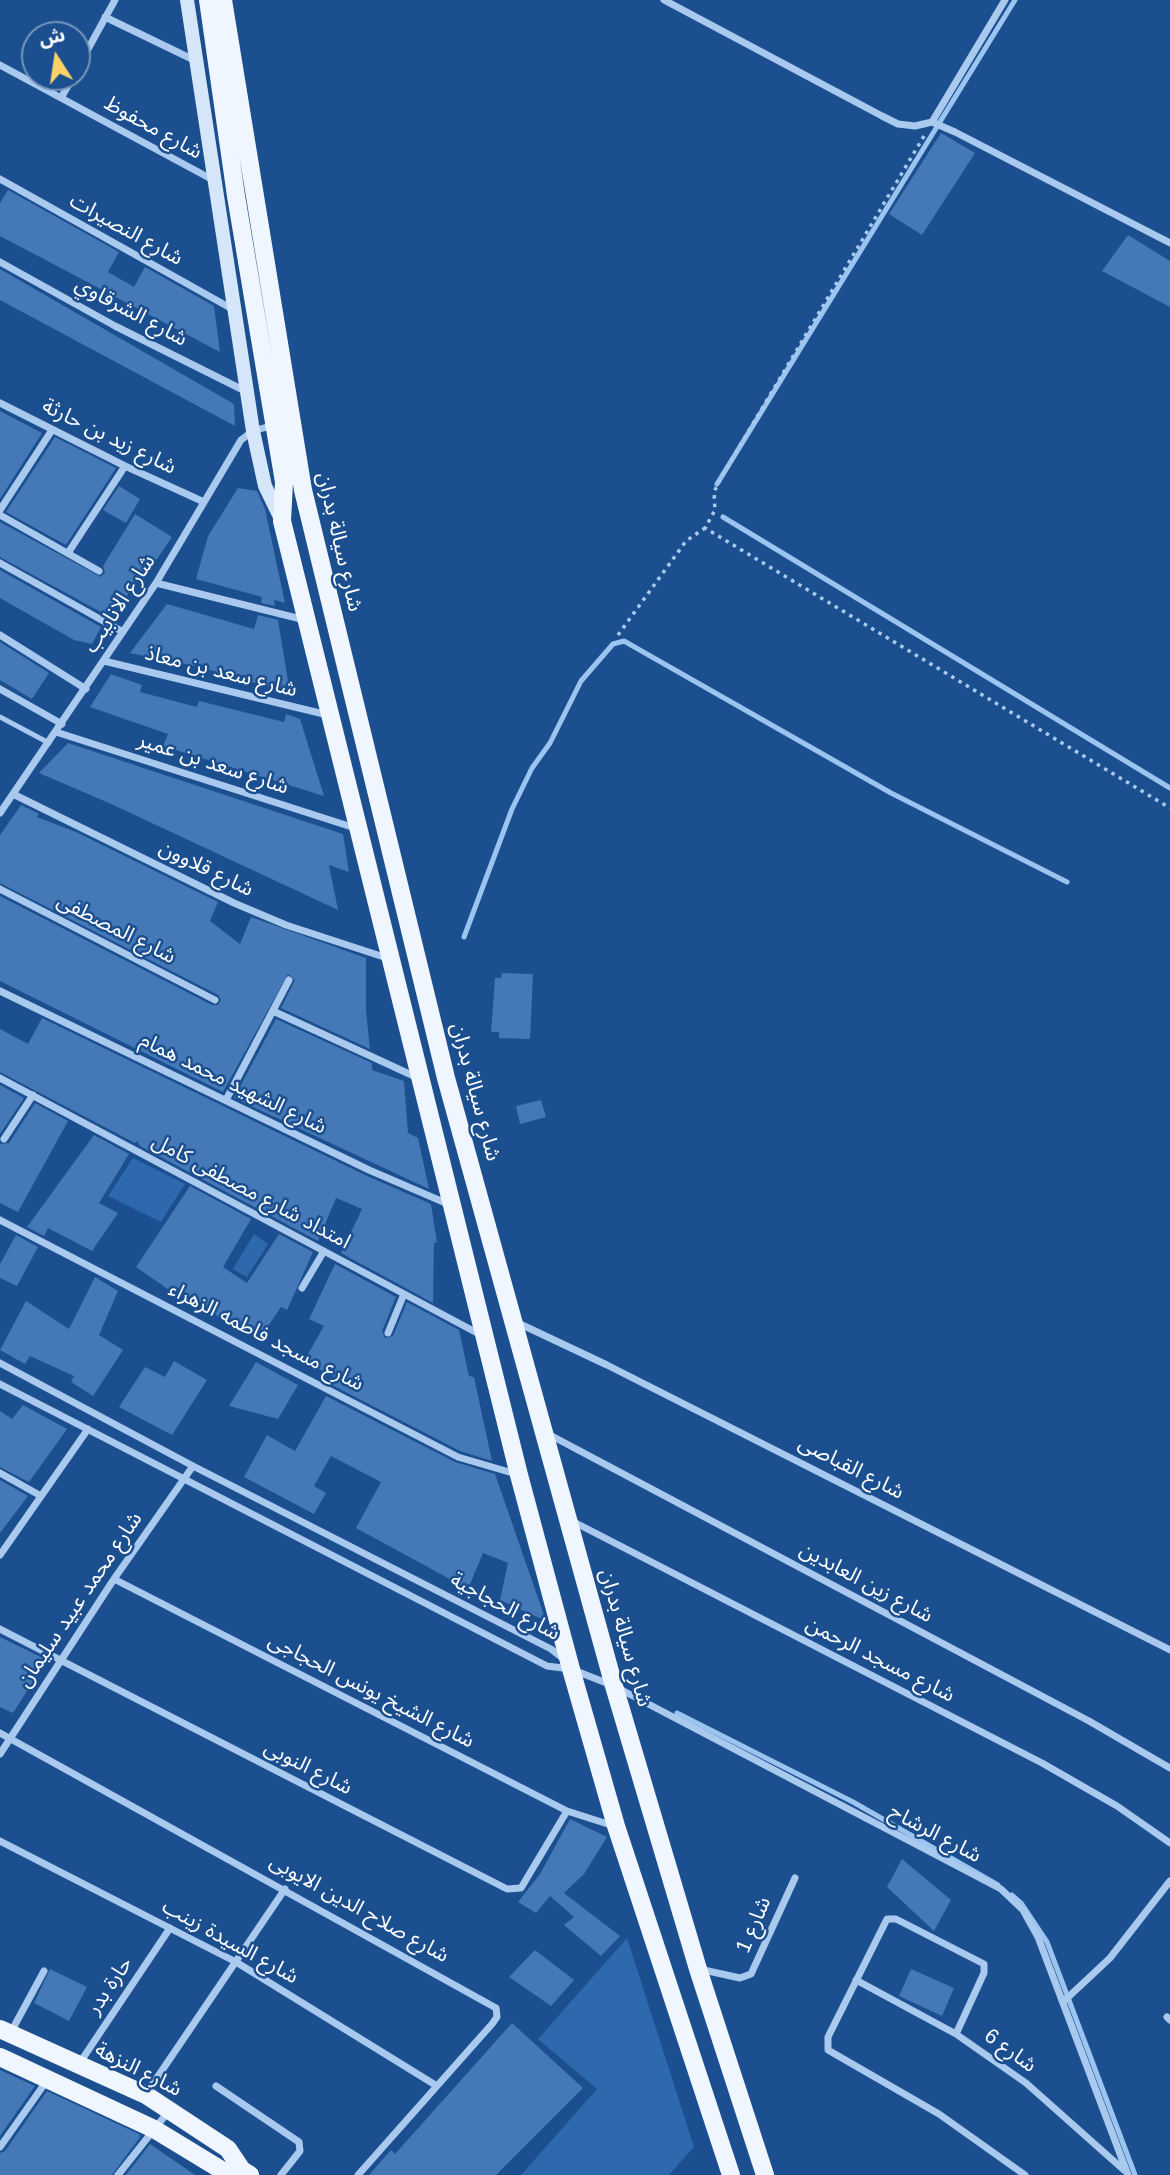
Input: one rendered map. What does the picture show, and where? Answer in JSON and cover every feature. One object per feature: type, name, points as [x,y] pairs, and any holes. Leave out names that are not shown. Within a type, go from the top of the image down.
[{"type":"main road","name":"شارع سيالة بدران","points":[[208,0],[236,195],[284,482],[282,521],[519,1475],[571,1669],[617,1826],[731,2175]]},
{"type":"main road","name":"شارع سيالة بدران","points":[[223,0],[303,490],[446,1078],[614,1686],[698,1969],[765,2175]]},
{"type":"main road","points":[[347,781],[369,766]]},
{"type":"main road","name":"شارع النزهة","points":[[5,2031],[146,2095],[228,2149],[243,2173]]},
{"type":"main road","name":"شارع النزهة","points":[[0,2057],[154,2129],[223,2171],[243,2173]]},
{"type":"street","name":"شارع سيالة بدران","points":[[187,0],[253,431],[265,486],[282,521]]},
{"type":"street","points":[[664,0],[898,124],[915,126],[932,122],[956,132],[1170,243]]},
{"type":"street","points":[[932,122],[1005,0]]},
{"type":"street","points":[[91,43],[113,1]]},
{"type":"street","points":[[105,17],[197,61]]},
{"type":"street","name":"شارع محفوظ","points":[[0,65],[215,182]]},
{"type":"street","points":[[61,98],[65,91]]},
{"type":"street","name":"شارع النصيرات","points":[[0,179],[235,311]]},
{"type":"street","name":"شارع الشرقاوي","points":[[0,261],[115,326],[247,392]]},
{"type":"street","name":"شارع زيد بن حارثة","points":[[0,403],[125,466],[204,502]]},
{"type":"street","points":[[253,431],[274,425]]},
{"type":"street","points":[[52,430],[0,513],[99,571]]},
{"type":"street","name":"شارع الانابيب","points":[[0,813],[156,583],[236,446],[253,431]]},
{"type":"street","points":[[68,553],[125,466]]},
{"type":"street","points":[[0,563],[123,632]]},
{"type":"street","points":[[156,583],[307,621]]},
{"type":"street","points":[[0,635],[86,689]]},
{"type":"street","name":"شارع سعد بن معاذ","points":[[104,661],[331,716]]},
{"type":"street","points":[[0,689],[62,724]]},
{"type":"street","name":"شارع سعد بن عمير","points":[[56,732],[359,829]]},
{"type":"street","name":"شارع قلاوون","points":[[13,794],[234,903],[286,925],[391,960]]},
{"type":"street","name":"شارع المصطفى","points":[[0,889],[215,1000]]},
{"type":"street","points":[[226,1100],[289,981]]},
{"type":"street","name":"شارع الشهيد محمد همام","points":[[0,991],[369,1170],[452,1206]]},
{"type":"street","points":[[272,1011],[421,1080]]},
{"type":"street","name":"امتداد شارع مصطفى كامل","points":[[0,1078],[485,1338]]},
{"type":"street","points":[[4,1139],[33,1096]]},
{"type":"street","name":"شارع مسجد فاطمه الزهراء","points":[[0,1220],[458,1457],[519,1475]]},
{"type":"street","points":[[302,1288],[324,1251]]},
{"type":"street","points":[[388,1333],[404,1294]]},
{"type":"street","name":"شارع القباصى","points":[[514,1321],[607,1365],[1170,1650]]},
{"type":"street","name":"شارع الحجاجية","points":[[0,1363],[193,1466],[551,1649],[571,1669]]},
{"type":"street","name":"شارع الحجاجية","points":[[0,1384],[547,1666],[571,1669]]},
{"type":"street","points":[[0,1555],[88,1429]]},
{"type":"street","name":"شارع زين العابدين","points":[[545,1433],[1089,1721],[1170,1768]]},
{"type":"street","name":"شارع محمد عبيد سليمان","points":[[0,1754],[114,1578],[193,1466]]},
{"type":"street","points":[[0,1473],[41,1496]]},
{"type":"street","name":"شارع مسجد الرحمن","points":[[568,1519],[1042,1763],[1117,1806],[1170,1843]]},
{"type":"street","name":"شارع الشيخ يونس الحجاجى","points":[[114,1578],[567,1811],[617,1826]]},
{"type":"street","name":"شارع النوبى","points":[[0,1629],[507,1889],[521,1888],[567,1811]]},
{"type":"street","name":"شارع الرشاح","points":[[571,1669],[614,1686],[1001,1889],[1023,1910],[1038,1937],[1128,2174]]},
{"type":"street","name":"شارع صلاح الدين الايوبى","points":[[0,1733],[489,2001],[496,2008],[497,2017],[492,2024],[358,2175]]},
{"type":"street","name":"شارع السيدة زينب","points":[[0,1841],[236,1962],[437,2086]]},
{"type":"street","name":"شارع 1","points":[[698,1969],[740,1978],[751,1974],[794,1878]]},
{"type":"street","points":[[1063,2002],[1110,1958],[1170,1881]]},
{"type":"street","points":[[146,2095],[285,1889]]},
{"type":"street","points":[[956,2034],[984,1973],[981,1961],[892,1917],[885,1923],[828,2037],[828,2050],[939,2114],[1025,2175]]},
{"type":"street","name":"حارة بدر","points":[[79,2064],[170,1928]]},
{"type":"street","points":[[5,2031],[44,1971]]},
{"type":"street","name":"شارع 6","points":[[856,1980],[956,2034],[1026,2083],[1128,2174]]},
{"type":"street","points":[[0,2147],[49,2078]]},
{"type":"street","points":[[216,2086],[299,2142],[300,2151],[281,2175]]},
{"type":"street","points":[[118,2175],[170,2110]]},
{"type":"lane","points":[[0,717],[49,743]]},
{"type":"path","points":[[618,635],[686,541],[705,528],[715,510],[714,492],[723,474],[932,122]]},
{"type":"path","points":[[705,528],[1170,808]]},
{"type":"shaded area","points":[[133,1158],[185,1184],[161,1222],[108,1196]]},
{"type":"shaded area","points":[[254,1234],[268,1244],[247,1277],[233,1269]]},
{"type":"shaded area","points":[[627,1938],[694,2147],[669,2175],[521,2175],[597,2089],[538,2039]]},
{"type":"building","points":[[941,133],[975,153],[922,235],[889,214]]},
{"type":"building","points":[[8,190],[119,252],[108,272],[134,287],[145,267],[214,306],[220,352],[0,236],[0,203]]},
{"type":"building","points":[[1128,235],[1170,261],[1170,307],[1102,271]]},
{"type":"building","points":[[0,269],[234,404],[235,426],[0,300]]},
{"type":"building","points":[[0,411],[42,433],[0,499]]},
{"type":"building","points":[[55,437],[116,468],[66,545],[6,512]]},
{"type":"building","points":[[119,486],[140,499],[126,523],[103,510]]},
{"type":"building","points":[[238,488],[257,491],[265,509],[285,603],[274,600],[275,606],[261,603],[262,597],[196,579],[208,536]]},
{"type":"building","points":[[135,514],[172,537],[140,584],[135,581],[120,608],[114,604],[108,616],[0,557],[0,522],[101,577],[105,572],[103,566]]},
{"type":"building","points":[[0,570],[101,627],[92,644],[74,640],[0,598]]},
{"type":"building","points":[[167,604],[254,629],[258,615],[278,620],[290,693],[200,667],[130,653]]},
{"type":"building","points":[[0,642],[49,673],[32,699],[0,680]]},
{"type":"building","points":[[111,674],[142,685],[140,692],[197,707],[199,701],[284,722],[286,714],[300,719],[324,796],[163,746],[168,734],[90,707]]},
{"type":"building","points":[[68,743],[343,834],[349,872],[329,865],[338,910],[39,773]]},
{"type":"building","points":[[21,805],[39,814],[37,817],[76,832],[218,902],[210,921],[240,944],[251,917],[366,958],[366,1011],[370,1049],[281,1008],[295,980],[288,974],[223,1092],[0,981],[0,896],[212,1005],[218,1005],[221,1000],[218,995],[0,883],[0,835]]},
{"type":"building","points":[[502,973],[533,974],[530,1039],[499,1038],[499,1032],[491,1032],[495,978],[501,978]]},
{"type":"building","points":[[42,1018],[367,1176],[431,1204],[437,1243],[434,1242],[433,1303],[341,1253],[362,1209],[336,1198],[318,1241],[140,1146],[137,1141],[135,1143],[0,1072],[0,1029],[28,1044]]},
{"type":"building","points":[[276,1019],[372,1063],[372,1070],[404,1081],[408,1133],[418,1138],[429,1189],[234,1098]]},
{"type":"building","points":[[0,1085],[24,1098],[0,1134]]},
{"type":"building","points":[[541,1100],[546,1117],[520,1124],[516,1106]]},
{"type":"building","points":[[35,1103],[68,1121],[18,1212],[0,1203],[0,1144],[9,1143]]},
{"type":"building","points":[[94,1135],[129,1154],[99,1203],[118,1213],[92,1251],[48,1228],[44,1236],[27,1227]]},
{"type":"building","points":[[190,1186],[251,1219],[223,1267],[247,1283],[279,1234],[313,1252],[287,1310],[281,1307],[260,1338],[172,1292],[136,1267]]},
{"type":"building","points":[[16,1235],[38,1247],[17,1286],[0,1278],[0,1264]]},
{"type":"building","points":[[335,1264],[396,1297],[382,1331],[385,1338],[393,1336],[407,1302],[459,1330],[469,1376],[474,1377],[492,1461],[460,1451],[332,1385],[336,1378],[304,1361],[324,1326],[309,1319]]},
{"type":"building","points":[[95,1277],[118,1291],[99,1335],[123,1350],[93,1396],[71,1382],[74,1376],[30,1356],[25,1364],[0,1350],[26,1301],[69,1329]]},
{"type":"building","points":[[174,1361],[207,1380],[172,1435],[119,1407],[145,1367],[165,1377]]},
{"type":"building","points":[[256,1362],[298,1385],[278,1419],[229,1406]]},
{"type":"building","points":[[326,1396],[455,1462],[495,1474],[546,1621],[500,1600],[508,1563],[483,1553],[468,1589],[356,1528],[381,1482],[331,1456],[314,1486],[326,1493],[314,1514],[244,1477],[267,1435],[295,1451]]},
{"type":"building","points":[[23,1405],[67,1429],[29,1482],[0,1467],[0,1411],[12,1419]]},
{"type":"building","points":[[0,1480],[28,1496],[0,1533]]},
{"type":"building","points":[[0,1637],[47,1660],[13,1713],[0,1707]]},
{"type":"building","points":[[570,1819],[607,1837],[584,1874],[564,1893],[620,1936],[601,1956],[564,1925],[574,1917],[550,1896],[536,1913],[518,1902],[540,1874]]},
{"type":"building","points":[[902,1859],[951,1900],[934,1931],[887,1887]]},
{"type":"building","points":[[535,1950],[574,1980],[551,2006],[509,1977]]},
{"type":"building","points":[[50,1969],[87,1987],[69,2021],[34,2003]]},
{"type":"building","points":[[911,1969],[954,1988],[942,2016],[899,1996]]},
{"type":"building","points":[[512,2023],[583,2088],[496,2175],[369,2175],[391,2150],[395,2154]]},
{"type":"building","points":[[0,2070],[35,2086],[0,2136]]},
{"type":"building","points":[[47,2091],[139,2134],[140,2137],[112,2175],[0,2175],[0,2153],[5,2151]]},
{"type":"building","points":[[150,2144],[195,2175],[126,2175]]},
{"type":"waterway","points":[[717,484],[1015,0]]},
{"type":"waterway","points":[[723,517],[1170,788]]},
{"type":"waterway","points":[[464,937],[512,809],[532,768],[550,743],[581,681],[613,644],[624,641],[891,793],[1067,882]]},
{"type":"waterway","points":[[677,1713],[853,1802],[998,1885]]},
{"type":"waterway","points":[[1012,1895],[1021,1903],[1047,1942],[1135,2175]]}]
